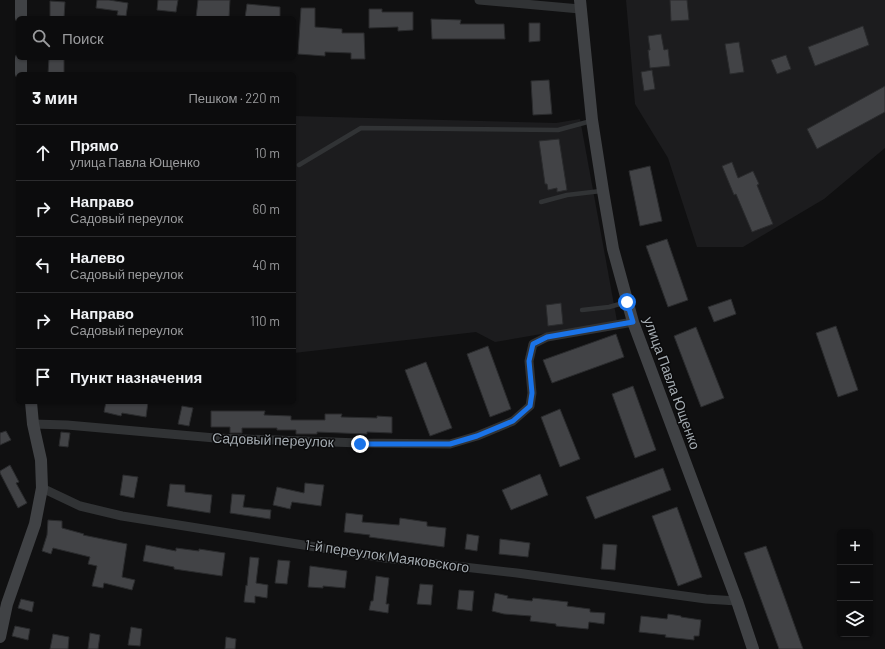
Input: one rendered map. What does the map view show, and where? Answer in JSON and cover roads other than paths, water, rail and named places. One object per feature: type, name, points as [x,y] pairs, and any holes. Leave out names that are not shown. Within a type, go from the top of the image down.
[{"type":"street","points":[[21,0],[21,16]]},
{"type":"street","points":[[479,0],[580,4]]},
{"type":"street","name":"улица Павла Ющенко","points":[[580,4],[592,120],[603,191],[613,249],[627,302],[633,322],[737,601],[753,649]]},
{"type":"street","points":[[21,60],[21,72]]},
{"type":"street","name":"Садовый переулок","points":[[34,424],[67,425],[215,438],[360,444],[450,444],[477,436],[513,421],[530,406],[532,393],[529,361],[533,344],[547,337],[633,322]]},
{"type":"street","points":[[0,637],[7,604],[35,524],[42,488],[41,460],[31,404]]},
{"type":"street","name":"1-й переулок Маяковского","points":[[42,488],[80,506],[130,518],[385,558],[517,573],[706,599],[737,601]]},
{"type":"lane","points":[[299,165],[361,128],[558,130],[592,120]]},
{"type":"lane","points":[[541,202],[567,195],[603,191]]},
{"type":"lane","points":[[582,310],[609,307],[627,302]]}]
